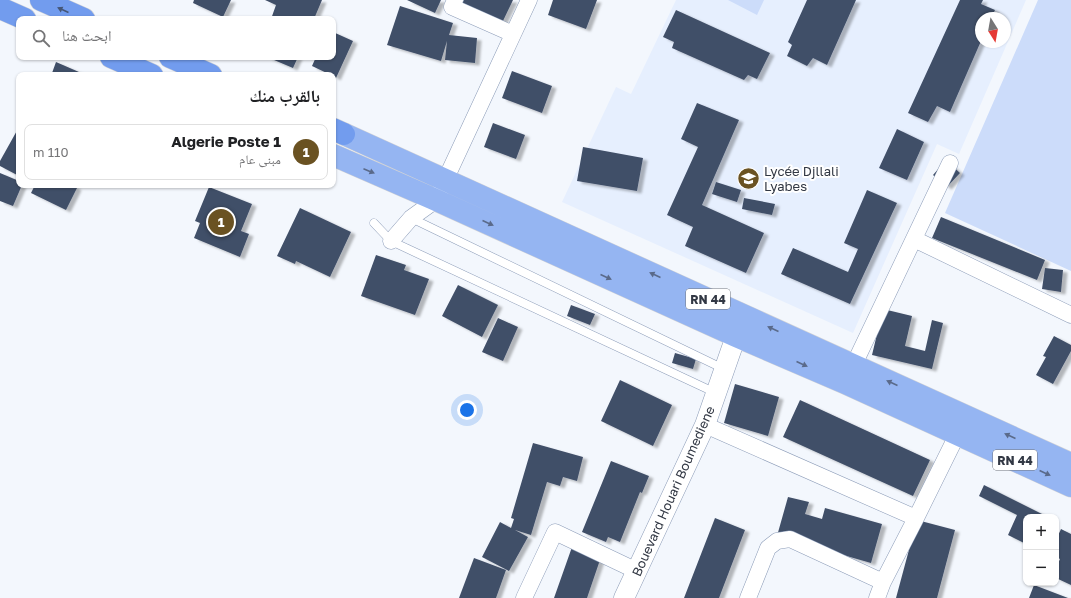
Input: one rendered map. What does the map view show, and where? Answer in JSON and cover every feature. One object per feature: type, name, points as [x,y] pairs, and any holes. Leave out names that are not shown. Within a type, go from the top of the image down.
[{"type":"highway","points":[[42,0],[77,16]]},
{"type":"highway","points":[[0,8],[18,16]]},
{"type":"highway","points":[[118,60],[145,72]]},
{"type":"highway","points":[[177,60],[204,72]]},
{"type":"main road","name":"RN 44","points":[[339,132],[745,316],[850,374],[962,425],[1071,486]]},
{"type":"main road","name":"RN 44","points":[[336,156],[736,336],[850,374]]},
{"type":"main road","name":"RN 44","points":[[962,425],[1071,464]]},
{"type":"street","points":[[455,0],[452,7],[513,34]]},
{"type":"street","points":[[391,241],[412,218],[436,200],[529,0]]},
{"type":"street","points":[[850,374],[950,163]]},
{"type":"street","points":[[914,239],[1071,315]]},
{"type":"street","name":"Bouevard Houari Boumediene","points":[[624,598],[705,425],[736,336],[745,316]]},
{"type":"street","points":[[705,425],[916,518]]},
{"type":"street","points":[[877,598],[962,425]]},
{"type":"street","points":[[524,598],[555,532],[637,571]]},
{"type":"street","points":[[748,598],[768,548],[777,541],[790,539],[884,582]]},
{"type":"lane","points":[[412,218],[725,369]]},
{"type":"lane","points":[[374,223],[391,241],[716,394]]},
{"type":"shaded area","name":"Lycée Djllali Lyabes","points":[[676,0],[1026,0],[1011,34],[1011,12],[975,12],[975,48],[1005,48],[959,154],[937,144],[853,333],[562,202],[616,87],[631,94]]},
{"type":"shaded area","points":[[728,0],[764,0],[757,15]]},
{"type":"shaded area","points":[[1038,0],[1071,0],[1071,271],[945,213]]},
{"type":"building","points":[[194,0],[231,0],[223,16],[193,3]]},
{"type":"building","points":[[265,0],[322,0],[315,16],[272,16],[276,5]]},
{"type":"building","points":[[407,0],[441,0],[435,13]]},
{"type":"building","points":[[464,0],[513,0],[502,23],[462,3]]},
{"type":"building","points":[[553,0],[597,0],[586,29],[548,15]]},
{"type":"building","points":[[807,0],[856,0],[827,65],[813,58],[807,66],[787,56],[792,45],[788,42]]},
{"type":"building","points":[[960,0],[983,0],[981,4],[995,10],[994,12],[975,12],[975,48],[978,48],[950,112],[937,106],[928,122],[908,113]]},
{"type":"building","points":[[400,6],[453,23],[449,35],[477,38],[475,63],[445,60],[447,41],[441,61],[387,45]]},
{"type":"building","points":[[676,10],[770,53],[757,79],[748,75],[744,80],[672,48],[674,42],[663,37]]},
{"type":"building","points":[[336,33],[353,41],[336,78],[336,72],[325,72],[312,66],[315,60],[336,60]]},
{"type":"building","points":[[274,60],[297,60],[293,68]]},
{"type":"building","points":[[56,62],[79,72],[52,72]]},
{"type":"building","points":[[512,71],[552,86],[542,113],[502,98]]},
{"type":"building","points":[[697,103],[739,120],[702,205],[764,233],[746,273],[685,246],[693,227],[667,215],[698,147],[681,139]]},
{"type":"building","points":[[493,123],[525,135],[516,159],[484,147]]},
{"type":"building","points":[[897,129],[924,142],[907,180],[879,168]]},
{"type":"building","points":[[16,132],[16,174],[0,166],[0,161]]},
{"type":"building","points":[[583,147],[643,158],[637,191],[577,181]]},
{"type":"building","points":[[946,160],[960,173],[947,187],[933,175]]},
{"type":"building","points":[[0,173],[16,180],[16,188],[21,188],[13,206],[0,201]]},
{"type":"building","points":[[716,182],[741,190],[737,202],[712,194]]},
{"type":"building","points":[[34,188],[77,188],[66,210],[31,193]]},
{"type":"building","points":[[209,188],[252,204],[241,231],[249,234],[240,257],[194,238],[200,223],[195,221]]},
{"type":"building","points":[[867,190],[897,203],[850,304],[781,274],[793,248],[848,272],[858,249],[844,243]]},
{"type":"building","points":[[744,198],[775,204],[772,215],[742,209]]},
{"type":"building","points":[[300,208],[351,232],[330,277],[296,261],[295,264],[277,256]]},
{"type":"building","points":[[941,217],[1045,260],[1037,280],[932,238]]},
{"type":"building","points":[[376,255],[406,265],[404,270],[429,279],[415,315],[361,296]]},
{"type":"building","points":[[1045,268],[1063,270],[1061,292],[1042,289]]},
{"type":"building","points":[[458,285],[498,305],[482,337],[442,316]]},
{"type":"building","points":[[571,305],[595,314],[590,325],[567,316]]},
{"type":"building","points":[[883,309],[912,316],[905,346],[925,351],[932,320],[943,323],[932,369],[872,355]]},
{"type":"building","points":[[498,318],[518,327],[503,361],[482,352]]},
{"type":"building","points":[[1054,336],[1071,345],[1071,351],[1053,384],[1036,375],[1046,357],[1043,356]]},
{"type":"building","points":[[675,353],[696,359],[693,369],[672,363]]},
{"type":"building","points":[[620,380],[672,405],[653,446],[601,421]]},
{"type":"building","points":[[735,384],[779,397],[768,436],[724,423]]},
{"type":"building","points":[[800,400],[930,460],[913,496],[783,437]]},
{"type":"building","points":[[533,443],[583,457],[577,481],[563,477],[560,486],[547,482],[531,535],[515,530],[528,537],[509,571],[482,557],[500,522],[511,528],[514,519],[511,518]]},
{"type":"building","points":[[611,461],[649,476],[642,493],[640,492],[620,542],[608,537],[606,542],[582,532]]},
{"type":"building","points":[[984,485],[1042,514],[1023,514],[1023,542],[1008,535],[1017,515],[979,496]]},
{"type":"building","points":[[788,497],[809,502],[805,514],[822,519],[825,508],[882,524],[871,563],[777,536]]},
{"type":"building","points":[[715,518],[745,530],[719,598],[684,598]]},
{"type":"building","points":[[917,520],[955,530],[937,598],[896,598]]},
{"type":"building","points":[[1061,529],[1071,534],[1071,585],[1059,579],[1059,533]]},
{"type":"building","points":[[572,547],[601,557],[587,598],[554,598]]},
{"type":"building","points":[[474,558],[506,570],[496,598],[459,598]]},
{"type":"building","points":[[1034,586],[1037,586],[1068,598],[1029,598]]},
{"type":"place","name":"Lycée Djllali Lyabes","points":[[748,178]]},
{"type":"place","name":"Algerie Poste 1","points":[[221,222]]}]
